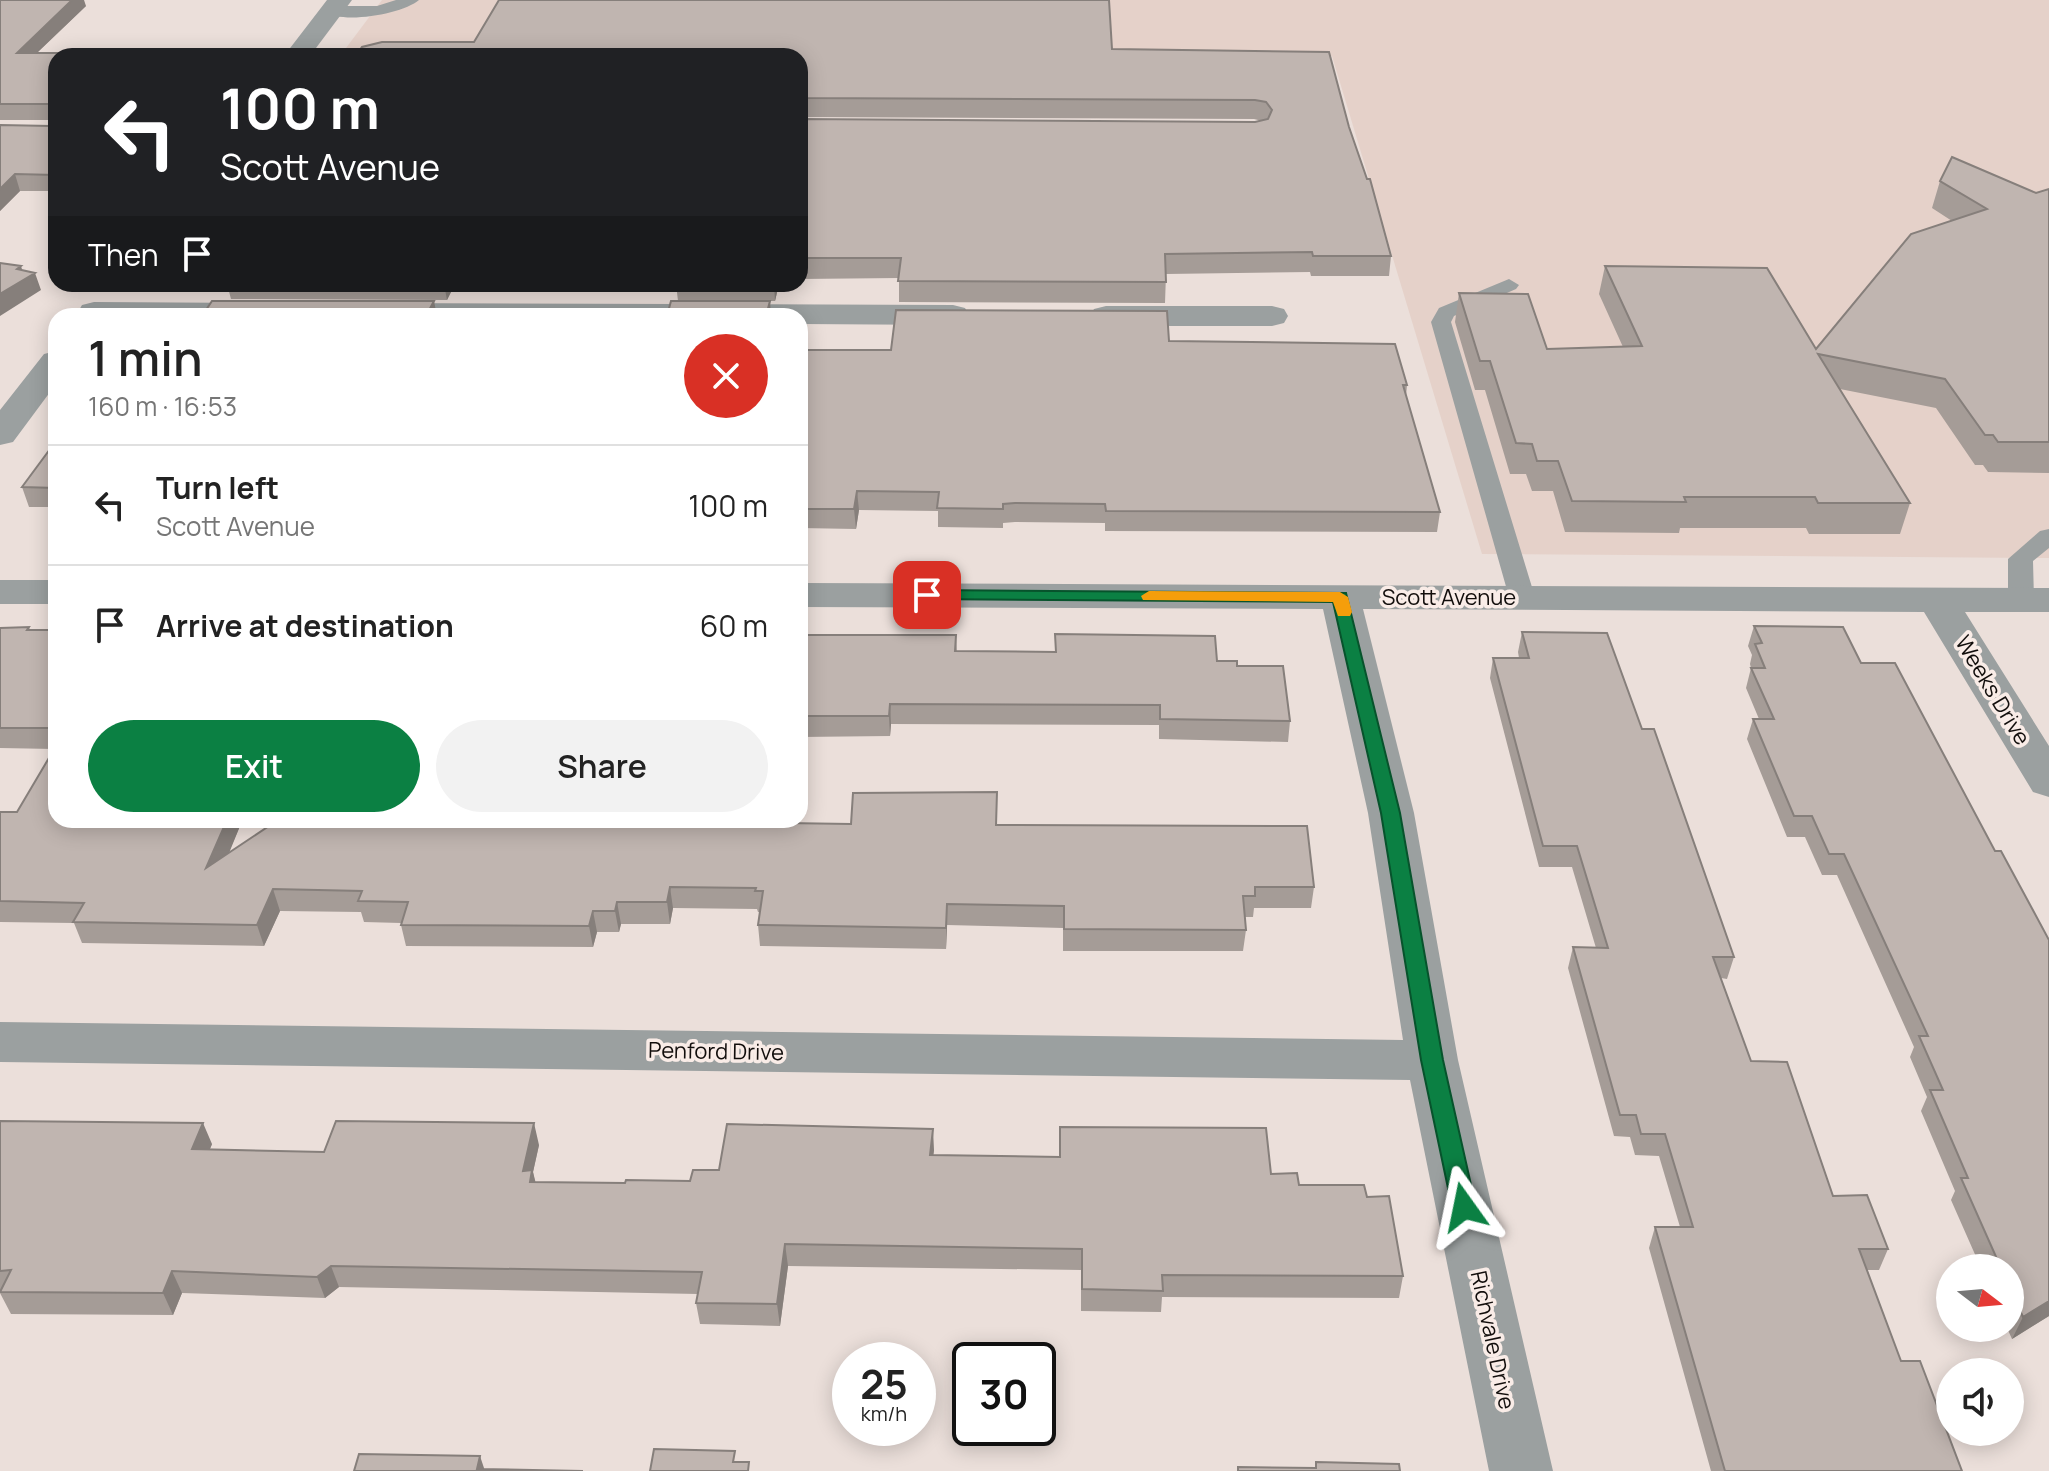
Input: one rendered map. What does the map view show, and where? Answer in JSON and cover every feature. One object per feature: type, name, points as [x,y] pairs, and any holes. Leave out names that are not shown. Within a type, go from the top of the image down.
[{"type":"street","points":[[303,48],[336,6]]},
{"type":"street","points":[[97,308],[110,292]]},
{"type":"street","points":[[808,314],[987,315]]},
{"type":"street","points":[[1082,316],[1272,316]]},
{"type":"street","points":[[0,434],[48,371]]},
{"type":"street","points":[[0,592],[48,592]]},
{"type":"street","name":"Scott Avenue","points":[[808,595],[2035,600]]},
{"type":"street","name":"Richvale Drive","points":[[1340,597],[1391,813],[1432,1060],[1521,1471]]},
{"type":"street","name":"Weeks Drive","points":[[1937,599],[2049,782]]},
{"type":"street","name":"Penford Drive","points":[[0,1042],[1432,1060]]},
{"type":"lane","points":[[336,6],[379,11],[411,0]]},
{"type":"lane","points":[[1509,285],[1446,312],[1441,322],[1522,597]]},
{"type":"lane","points":[[2035,600],[2020,559],[2049,536]]},
{"type":"shaded area","points":[[382,0],[2049,0],[2049,558],[1482,554],[1332,56],[808,54],[808,48],[346,48]]},
{"type":"building","points":[[0,0],[72,0],[17,53],[48,53],[48,104],[0,104]]},
{"type":"building","points":[[499,0],[1109,0],[1112,49],[1329,52],[1349,127],[1367,179],[1370,179],[1391,256],[1313,256],[1312,252],[1165,254],[1166,282],[898,281],[901,258],[808,258],[808,119],[1255,122],[1268,119],[1272,110],[1266,102],[1255,100],[808,98],[808,48],[361,48],[382,42],[474,42]]},
{"type":"building","points":[[0,125],[48,126],[48,175],[15,174],[0,189]]},
{"type":"building","points":[[1952,157],[2036,193],[2049,189],[2049,442],[1998,442],[1993,435],[1985,435],[1945,379],[1818,354],[1910,503],[1818,503],[1815,497],[1684,497],[1686,502],[1572,501],[1558,461],[1537,461],[1532,444],[1516,443],[1490,361],[1480,361],[1459,293],[1528,294],[1547,349],[1642,346],[1605,266],[1767,268],[1816,349],[1911,234],[1987,209],[1940,181]]},
{"type":"building","points":[[0,263],[21,266],[17,269],[35,273],[0,294]]},
{"type":"building","points":[[212,301],[434,301],[430,308],[207,308]]},
{"type":"building","points":[[671,301],[770,301],[768,308],[669,308]]},
{"type":"building","points":[[896,310],[1167,311],[1169,341],[1395,344],[1407,385],[1403,385],[1440,512],[1106,511],[1105,504],[1015,503],[1003,504],[1003,509],[937,508],[939,492],[857,491],[854,509],[808,509],[808,350],[891,350]]},
{"type":"building","points":[[48,452],[48,488],[22,487]]},
{"type":"building","points":[[1754,626],[1843,627],[1861,663],[1895,663],[1995,851],[2001,851],[2049,940],[2049,1301],[2024,1316],[2024,1254],[1995,1254],[1961,1178],[1968,1178],[1930,1090],[1943,1090],[1919,1036],[1928,1036],[1844,854],[1829,854],[1812,816],[1794,816],[1753,719],[1774,719],[1751,668],[1765,668],[1755,644],[1762,643]]},
{"type":"building","points":[[0,628],[48,630],[48,728],[0,728]]},
{"type":"building","points":[[1522,632],[1607,633],[1642,729],[1654,729],[1734,957],[1713,957],[1751,1061],[1787,1062],[1833,1196],[1867,1195],[1888,1249],[1859,1249],[1901,1361],[1920,1361],[1936,1403],[1936,1446],[1952,1446],[1962,1471],[1725,1471],[1655,1227],[1693,1227],[1665,1134],[1641,1134],[1636,1115],[1620,1115],[1573,947],[1608,948],[1577,846],[1543,846],[1493,658],[1529,658]]},
{"type":"building","points":[[1055,634],[1215,636],[1217,661],[1237,661],[1237,666],[1283,666],[1290,721],[1160,719],[1160,705],[890,704],[889,716],[808,716],[808,635],[956,635],[955,651],[1056,652]]},
{"type":"building","points":[[48,760],[48,828],[224,828],[206,868],[266,828],[808,828],[808,823],[851,824],[853,793],[997,792],[996,825],[1307,826],[1314,887],[1255,887],[1255,896],[1243,896],[1246,930],[1064,929],[1064,906],[947,904],[946,928],[758,925],[763,891],[755,891],[756,888],[670,887],[667,902],[617,902],[615,911],[593,911],[589,926],[401,925],[408,902],[358,901],[362,891],[273,889],[257,925],[73,922],[84,903],[0,901],[0,812],[17,812]]},
{"type":"building","points":[[0,1121],[203,1123],[192,1149],[324,1152],[336,1121],[534,1123],[523,1171],[532,1170],[530,1182],[625,1183],[626,1180],[690,1181],[693,1170],[719,1170],[727,1124],[933,1129],[930,1155],[1060,1157],[1060,1127],[1266,1128],[1271,1174],[1297,1173],[1299,1185],[1364,1185],[1367,1197],[1389,1196],[1403,1276],[1162,1275],[1163,1291],[1082,1289],[1082,1249],[785,1244],[777,1304],[696,1303],[702,1272],[331,1266],[317,1277],[172,1271],[163,1293],[0,1292],[11,1270],[0,1271]]},
{"type":"building","points":[[654,1449],[735,1451],[733,1462],[749,1462],[748,1471],[650,1471]]},
{"type":"building","points":[[359,1454],[480,1456],[477,1469],[583,1471],[354,1471]]},
{"type":"building","points":[[1316,1462],[1399,1464],[1400,1471],[1238,1471],[1238,1467],[1316,1468]]},
{"type":"slow traffic","points":[[1149,596],[1340,597],[1344,612]]},
{"type":"route","points":[[927,595],[1340,597],[1391,813],[1432,1060],[1464,1207]]}]
